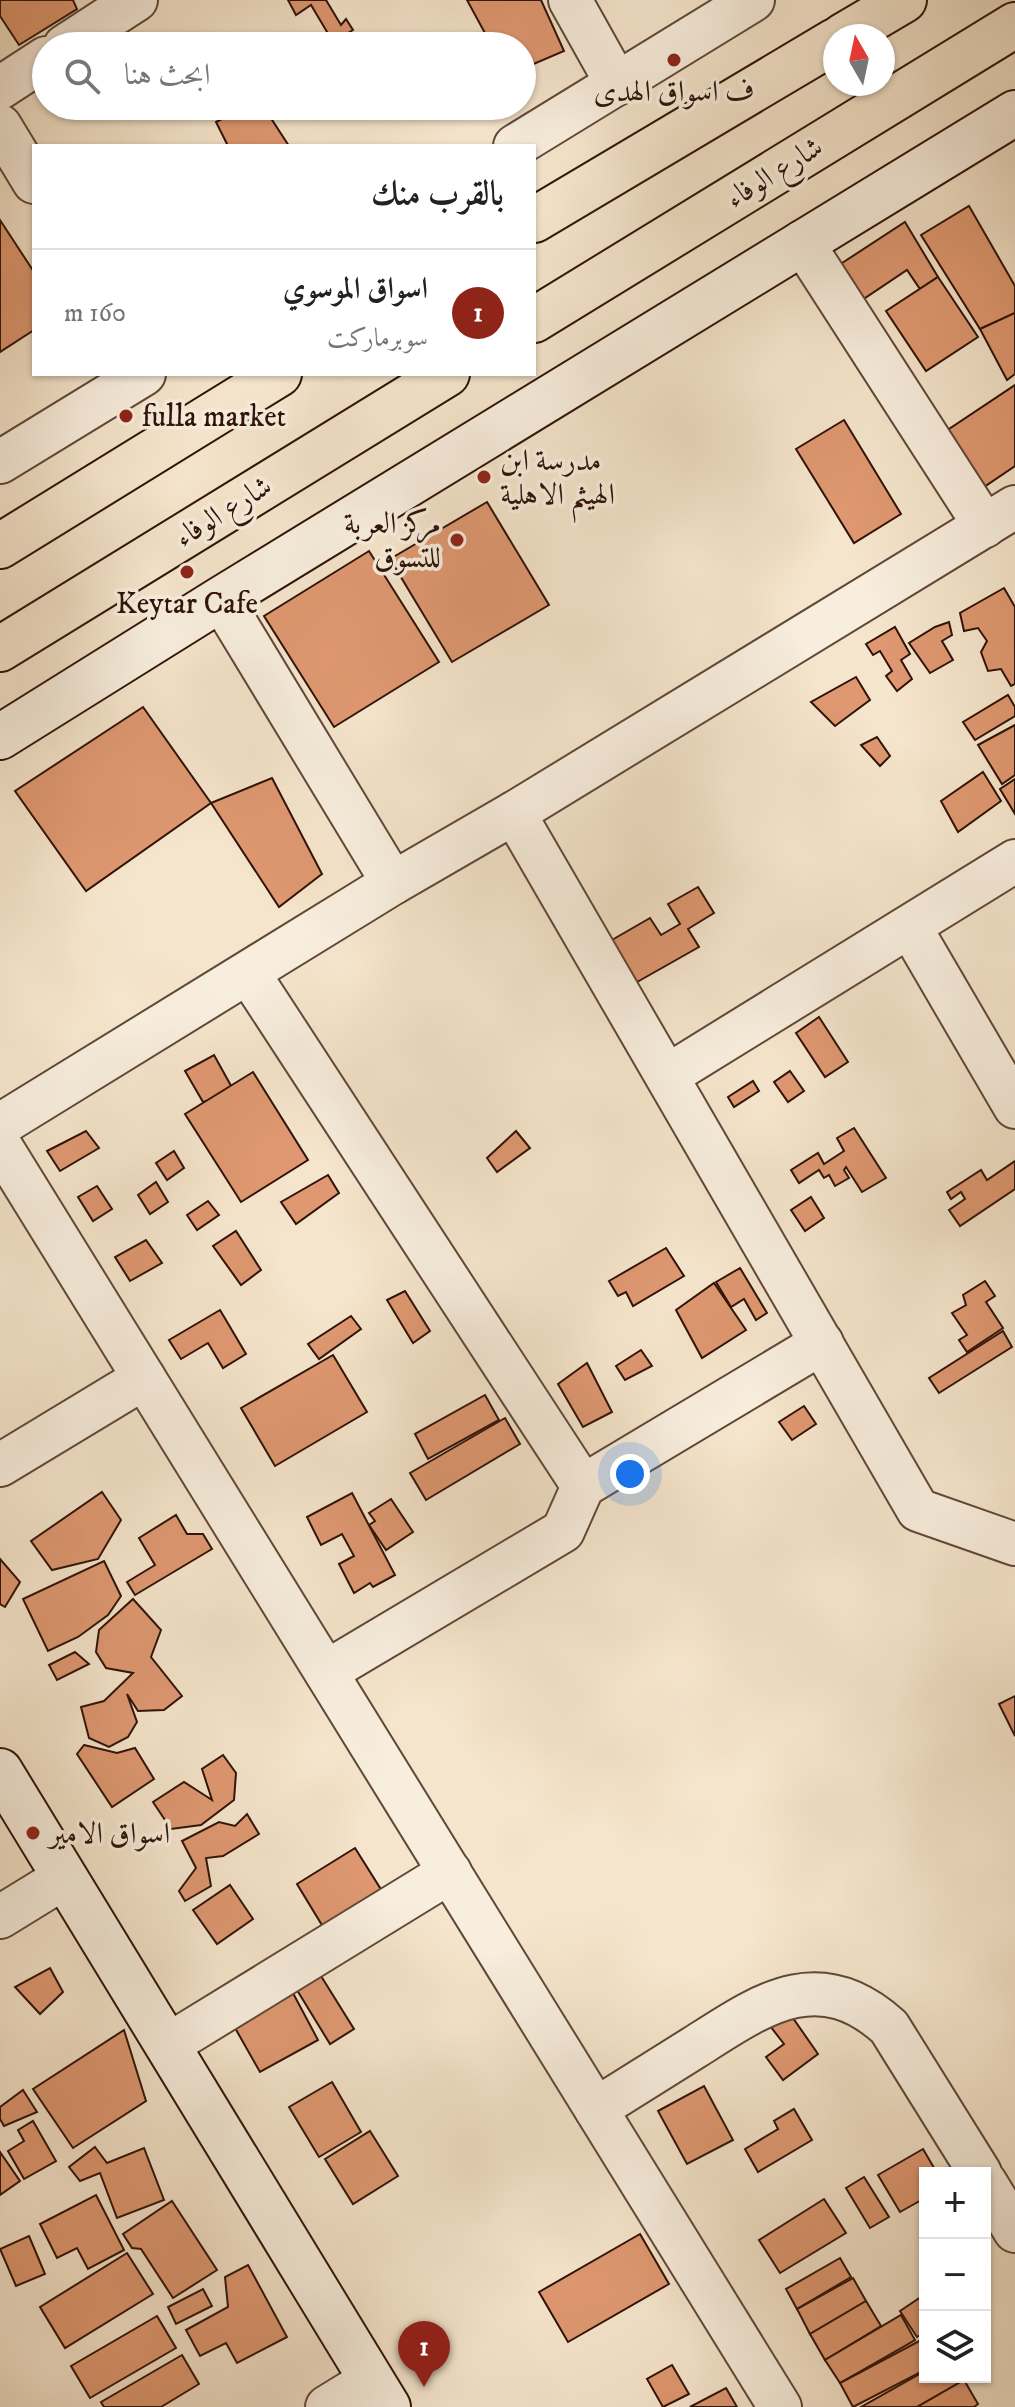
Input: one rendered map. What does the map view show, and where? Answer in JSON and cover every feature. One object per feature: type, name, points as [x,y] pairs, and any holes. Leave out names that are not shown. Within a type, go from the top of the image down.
[{"type":"main road","points":[[863,24],[904,0]]},
{"type":"main road","name":"شارع الوفاء","points":[[536,319],[1015,25]]},
{"type":"main road","points":[[536,219],[823,48]]},
{"type":"main road","points":[[0,546],[276,376]]},
{"type":"main road","name":"شارع الوفاء","points":[[0,649],[444,376]]},
{"type":"street","points":[[87,32],[136,0]]},
{"type":"street","points":[[570,0],[617,84]]},
{"type":"street","points":[[518,144],[753,0]]},
{"type":"street","points":[[0,88],[32,67]]},
{"type":"street","points":[[0,737],[1015,113]]},
{"type":"street","points":[[0,126],[32,179]]},
{"type":"street","points":[[0,1125],[393,883],[514,813],[1000,517],[802,242]]},
{"type":"street","points":[[0,462],[141,376]]},
{"type":"street","points":[[221,599],[393,883]]},
{"type":"street","points":[[514,813],[918,1510],[1015,1544]]},
{"type":"street","points":[[667,1076],[1015,861]]},
{"type":"street","points":[[910,927],[1015,1107]]},
{"type":"street","points":[[249,974],[583,1486]]},
{"type":"street","points":[[0,1145],[780,2407]]},
{"type":"street","points":[[326,1672],[563,1531],[583,1486],[822,1343]]},
{"type":"street","points":[[0,1465],[144,1378]]},
{"type":"street","points":[[0,1771],[380,2394],[327,2407]]},
{"type":"street","points":[[168,2045],[450,1872]]},
{"type":"street","points":[[0,1917],[65,1877]]},
{"type":"street","points":[[596,2109],[755,2009],[787,1997],[822,1994],[860,2007],[889,2027],[999,2198]]},
{"type":"building","points":[[0,0],[73,0],[77,9],[40,32],[32,32],[32,37],[19,45],[0,16]]},
{"type":"building","points":[[288,0],[326,0],[341,25],[346,19],[353,30],[327,32],[311,5],[296,15]]},
{"type":"building","points":[[467,0],[541,0],[564,51],[536,63],[536,32],[484,32]]},
{"type":"building","points":[[272,120],[288,144],[227,144],[216,122]]},
{"type":"building","points":[[969,206],[1015,286],[1015,313],[980,329],[921,235]]},
{"type":"building","points":[[0,220],[32,269],[32,331],[0,352]]},
{"type":"building","points":[[905,222],[938,277],[920,289],[907,270],[862,300],[839,265]]},
{"type":"building","points":[[938,277],[978,337],[926,371],[886,311]]},
{"type":"building","points":[[1015,313],[1015,374],[1007,380],[980,329]]},
{"type":"building","points":[[1015,385],[1015,466],[981,489],[943,433]]},
{"type":"building","points":[[844,420],[901,514],[854,543],[796,449]]},
{"type":"building","points":[[487,502],[549,605],[452,662],[390,559]]},
{"type":"building","points":[[369,551],[439,662],[334,727],[264,616]]},
{"type":"building","points":[[1004,588],[1015,607],[1015,684],[1011,686],[1001,669],[988,671],[981,652],[987,641],[978,628],[964,631],[960,613]]},
{"type":"building","points":[[949,622],[952,635],[942,641],[953,660],[930,673],[909,643]]},
{"type":"building","points":[[895,627],[910,654],[901,660],[912,679],[897,691],[886,676],[892,671],[880,651],[873,655],[866,644]]},
{"type":"building","points":[[856,677],[870,700],[835,726],[811,702]]},
{"type":"building","points":[[1008,695],[1015,707],[1015,716],[975,740],[963,722]]},
{"type":"building","points":[[143,707],[211,803],[86,891],[15,791]]},
{"type":"building","points":[[1015,725],[1015,775],[1002,784],[978,745]]},
{"type":"building","points":[[877,737],[890,756],[880,766],[861,745]]},
{"type":"building","points":[[983,772],[1001,801],[958,832],[941,801]]},
{"type":"building","points":[[272,778],[322,874],[279,907],[211,803]]},
{"type":"building","points":[[1015,779],[1015,814],[1000,789]]},
{"type":"building","points":[[698,887],[714,913],[688,929],[699,947],[630,986],[605,944],[650,918],[661,935],[680,924],[668,904]]},
{"type":"building","points":[[819,1017],[848,1062],[825,1077],[796,1033]]},
{"type":"building","points":[[214,1055],[235,1093],[203,1102],[185,1071]]},
{"type":"building","points":[[790,1071],[804,1091],[788,1102],[774,1082]]},
{"type":"building","points":[[253,1072],[308,1160],[241,1202],[185,1114]]},
{"type":"building","points":[[753,1081],[759,1091],[734,1107],[728,1097]]},
{"type":"building","points":[[854,1128],[886,1178],[862,1192],[846,1167],[844,1170],[849,1178],[835,1186],[829,1175],[824,1178],[819,1170],[799,1183],[791,1170],[818,1153],[824,1164],[844,1151],[837,1138]]},
{"type":"building","points":[[86,1131],[99,1148],[60,1171],[47,1151]]},
{"type":"building","points":[[516,1131],[530,1148],[497,1172],[487,1158]]},
{"type":"building","points":[[174,1151],[184,1168],[167,1180],[156,1163]]},
{"type":"building","points":[[1015,1161],[1015,1189],[960,1226],[949,1210],[965,1199],[961,1192],[951,1199],[947,1192],[981,1170],[987,1180]]},
{"type":"building","points":[[328,1175],[339,1193],[296,1224],[281,1202]]},
{"type":"building","points":[[156,1182],[168,1202],[150,1214],[138,1195]]},
{"type":"building","points":[[97,1186],[112,1209],[93,1221],[78,1197]]},
{"type":"building","points":[[811,1197],[824,1218],[805,1231],[791,1210]]},
{"type":"building","points":[[208,1201],[219,1215],[197,1230],[187,1215]]},
{"type":"building","points":[[236,1231],[261,1270],[241,1285],[213,1246]]},
{"type":"building","points":[[146,1240],[162,1263],[130,1281],[115,1257]]},
{"type":"building","points":[[666,1248],[684,1276],[633,1306],[626,1292],[618,1296],[609,1281]]},
{"type":"building","points":[[740,1268],[767,1313],[756,1320],[744,1299],[731,1307],[716,1282]]},
{"type":"building","points":[[985,1281],[995,1296],[986,1302],[1003,1328],[967,1352],[959,1340],[967,1335],[952,1313],[966,1305],[963,1295]]},
{"type":"building","points":[[714,1283],[746,1330],[702,1358],[676,1310]]},
{"type":"building","points":[[405,1291],[430,1331],[413,1343],[387,1300]]},
{"type":"building","points":[[220,1310],[246,1354],[223,1368],[208,1343],[181,1359],[169,1340]]},
{"type":"building","points":[[351,1316],[361,1329],[319,1359],[308,1344]]},
{"type":"building","points":[[1003,1331],[1012,1347],[939,1393],[929,1378]]},
{"type":"building","points":[[641,1350],[652,1366],[625,1380],[616,1366]]},
{"type":"building","points":[[333,1355],[367,1412],[275,1466],[241,1408]]},
{"type":"building","points":[[587,1363],[612,1412],[583,1427],[558,1384]]},
{"type":"building","points":[[485,1395],[499,1420],[428,1459],[415,1434]]},
{"type":"building","points":[[804,1406],[816,1424],[792,1440],[779,1422]]},
{"type":"building","points":[[505,1418],[520,1444],[426,1500],[410,1473]]},
{"type":"building","points":[[102,1492],[121,1520],[98,1559],[52,1570],[31,1541]]},
{"type":"building","points":[[352,1493],[395,1575],[373,1587],[370,1583],[354,1593],[339,1564],[354,1556],[342,1534],[321,1545],[307,1517]]},
{"type":"building","points":[[391,1499],[413,1532],[386,1550],[369,1525],[375,1521],[369,1513]]},
{"type":"building","points":[[176,1515],[187,1534],[203,1534],[212,1549],[135,1595],[127,1582],[155,1565],[139,1538]]},
{"type":"building","points":[[0,1559],[20,1582],[5,1607],[0,1604]]},
{"type":"building","points":[[104,1561],[121,1596],[108,1615],[78,1637],[48,1651],[23,1599]]},
{"type":"building","points":[[133,1599],[161,1630],[151,1657],[182,1696],[164,1710],[138,1711],[127,1694],[137,1722],[128,1737],[109,1747],[89,1738],[81,1707],[104,1701],[133,1673],[106,1668],[96,1652],[99,1630]]},
{"type":"building","points":[[75,1652],[89,1664],[57,1680],[49,1665]]},
{"type":"building","points":[[1015,1696],[1015,1736],[999,1704]]},
{"type":"building","points":[[84,1745],[117,1753],[135,1748],[154,1779],[112,1807],[77,1754]]},
{"type":"building","points":[[223,1755],[236,1773],[234,1800],[201,1825],[171,1829],[153,1802],[184,1782],[212,1800],[202,1769]]},
{"type":"building","points":[[247,1814],[259,1834],[223,1856],[206,1858],[211,1886],[185,1901],[179,1891],[196,1868],[182,1841],[219,1822],[235,1826]]},
{"type":"building","points":[[355,1848],[387,1899],[328,1935],[297,1884]]},
{"type":"building","points":[[230,1885],[253,1919],[217,1944],[193,1910]]},
{"type":"building","points":[[50,1968],[63,1992],[40,2014],[15,1987]]},
{"type":"building","points":[[321,1976],[354,2029],[330,2044],[297,1990]]},
{"type":"building","points":[[286,1980],[318,2040],[260,2072],[226,2012]]},
{"type":"building","points":[[786,2008],[818,2054],[783,2080],[766,2057],[784,2044],[767,2022]]},
{"type":"building","points":[[124,2030],[146,2101],[73,2148],[33,2089]]},
{"type":"building","points":[[332,2082],[361,2132],[319,2157],[289,2107]]},
{"type":"building","points":[[704,2086],[733,2140],[687,2164],[658,2111]]},
{"type":"building","points":[[23,2090],[37,2112],[4,2126],[0,2119],[0,2107]]},
{"type":"building","points":[[794,2109],[812,2140],[758,2172],[745,2149],[778,2129],[774,2121]]},
{"type":"building","points":[[33,2121],[56,2161],[24,2179],[8,2151],[24,2141],[18,2130]]},
{"type":"building","points":[[370,2131],[398,2176],[353,2204],[325,2159]]},
{"type":"building","points":[[95,2147],[107,2163],[144,2148],[164,2200],[117,2218],[100,2173],[80,2181],[69,2167]]},
{"type":"building","points":[[923,2149],[934,2167],[919,2167],[919,2201],[900,2212],[878,2175]]},
{"type":"building","points":[[0,2152],[20,2181],[0,2195]]},
{"type":"building","points":[[864,2177],[889,2217],[870,2228],[846,2188]]},
{"type":"building","points":[[96,2195],[124,2250],[88,2269],[77,2248],[57,2258],[40,2224]]},
{"type":"building","points":[[824,2199],[846,2233],[780,2273],[759,2240]]},
{"type":"building","points":[[172,2201],[217,2270],[173,2298],[141,2249],[132,2248],[123,2234]]},
{"type":"building","points":[[640,2234],[669,2284],[568,2342],[539,2292]]},
{"type":"building","points":[[29,2236],[45,2274],[16,2286],[0,2249]]},
{"type":"building","points":[[127,2253],[153,2294],[65,2348],[40,2307]]},
{"type":"building","points":[[840,2258],[851,2277],[797,2309],[786,2289]]},
{"type":"building","points":[[248,2265],[287,2337],[237,2363],[226,2343],[200,2356],[186,2330],[228,2307],[225,2277]]},
{"type":"building","points":[[853,2278],[866,2301],[810,2334],[797,2309]]},
{"type":"building","points":[[203,2289],[212,2306],[176,2324],[168,2307]]},
{"type":"building","points":[[919,2298],[919,2336],[917,2337],[900,2311]]},
{"type":"building","points":[[866,2301],[881,2326],[825,2360],[810,2334]]},
{"type":"building","points":[[901,2315],[915,2340],[840,2383],[825,2360]]},
{"type":"building","points":[[157,2316],[176,2348],[90,2398],[71,2366]]},
{"type":"building","points":[[919,2341],[919,2373],[853,2407],[840,2383]]},
{"type":"building","points":[[182,2355],[199,2384],[161,2407],[104,2407],[101,2402]]},
{"type":"building","points":[[672,2365],[689,2394],[663,2407],[647,2379]]},
{"type":"building","points":[[919,2374],[919,2383],[959,2383],[917,2407],[861,2407]]},
{"type":"building","points":[[959,2383],[966,2383],[978,2404],[974,2407],[917,2407]]},
{"type":"building","points":[[726,2388],[737,2407],[690,2407]]},
{"type":"place","name":"ف اسواق الهدى","points":[[674,60]]},
{"type":"place","name":"fulla market","points":[[126,416]]},
{"type":"place","name":"مدرسة ابن الهيثم الاهلية","points":[[484,477]]},
{"type":"place","name":"مركز العربة للتسوق","points":[[457,540]]},
{"type":"place","name":"Keytar Cafe","points":[[187,572]]},
{"type":"place","name":"اسواق الامير","points":[[33,1833]]},
{"type":"place","name":"اسواق الموسوي","points":[[424,2387]]}]
